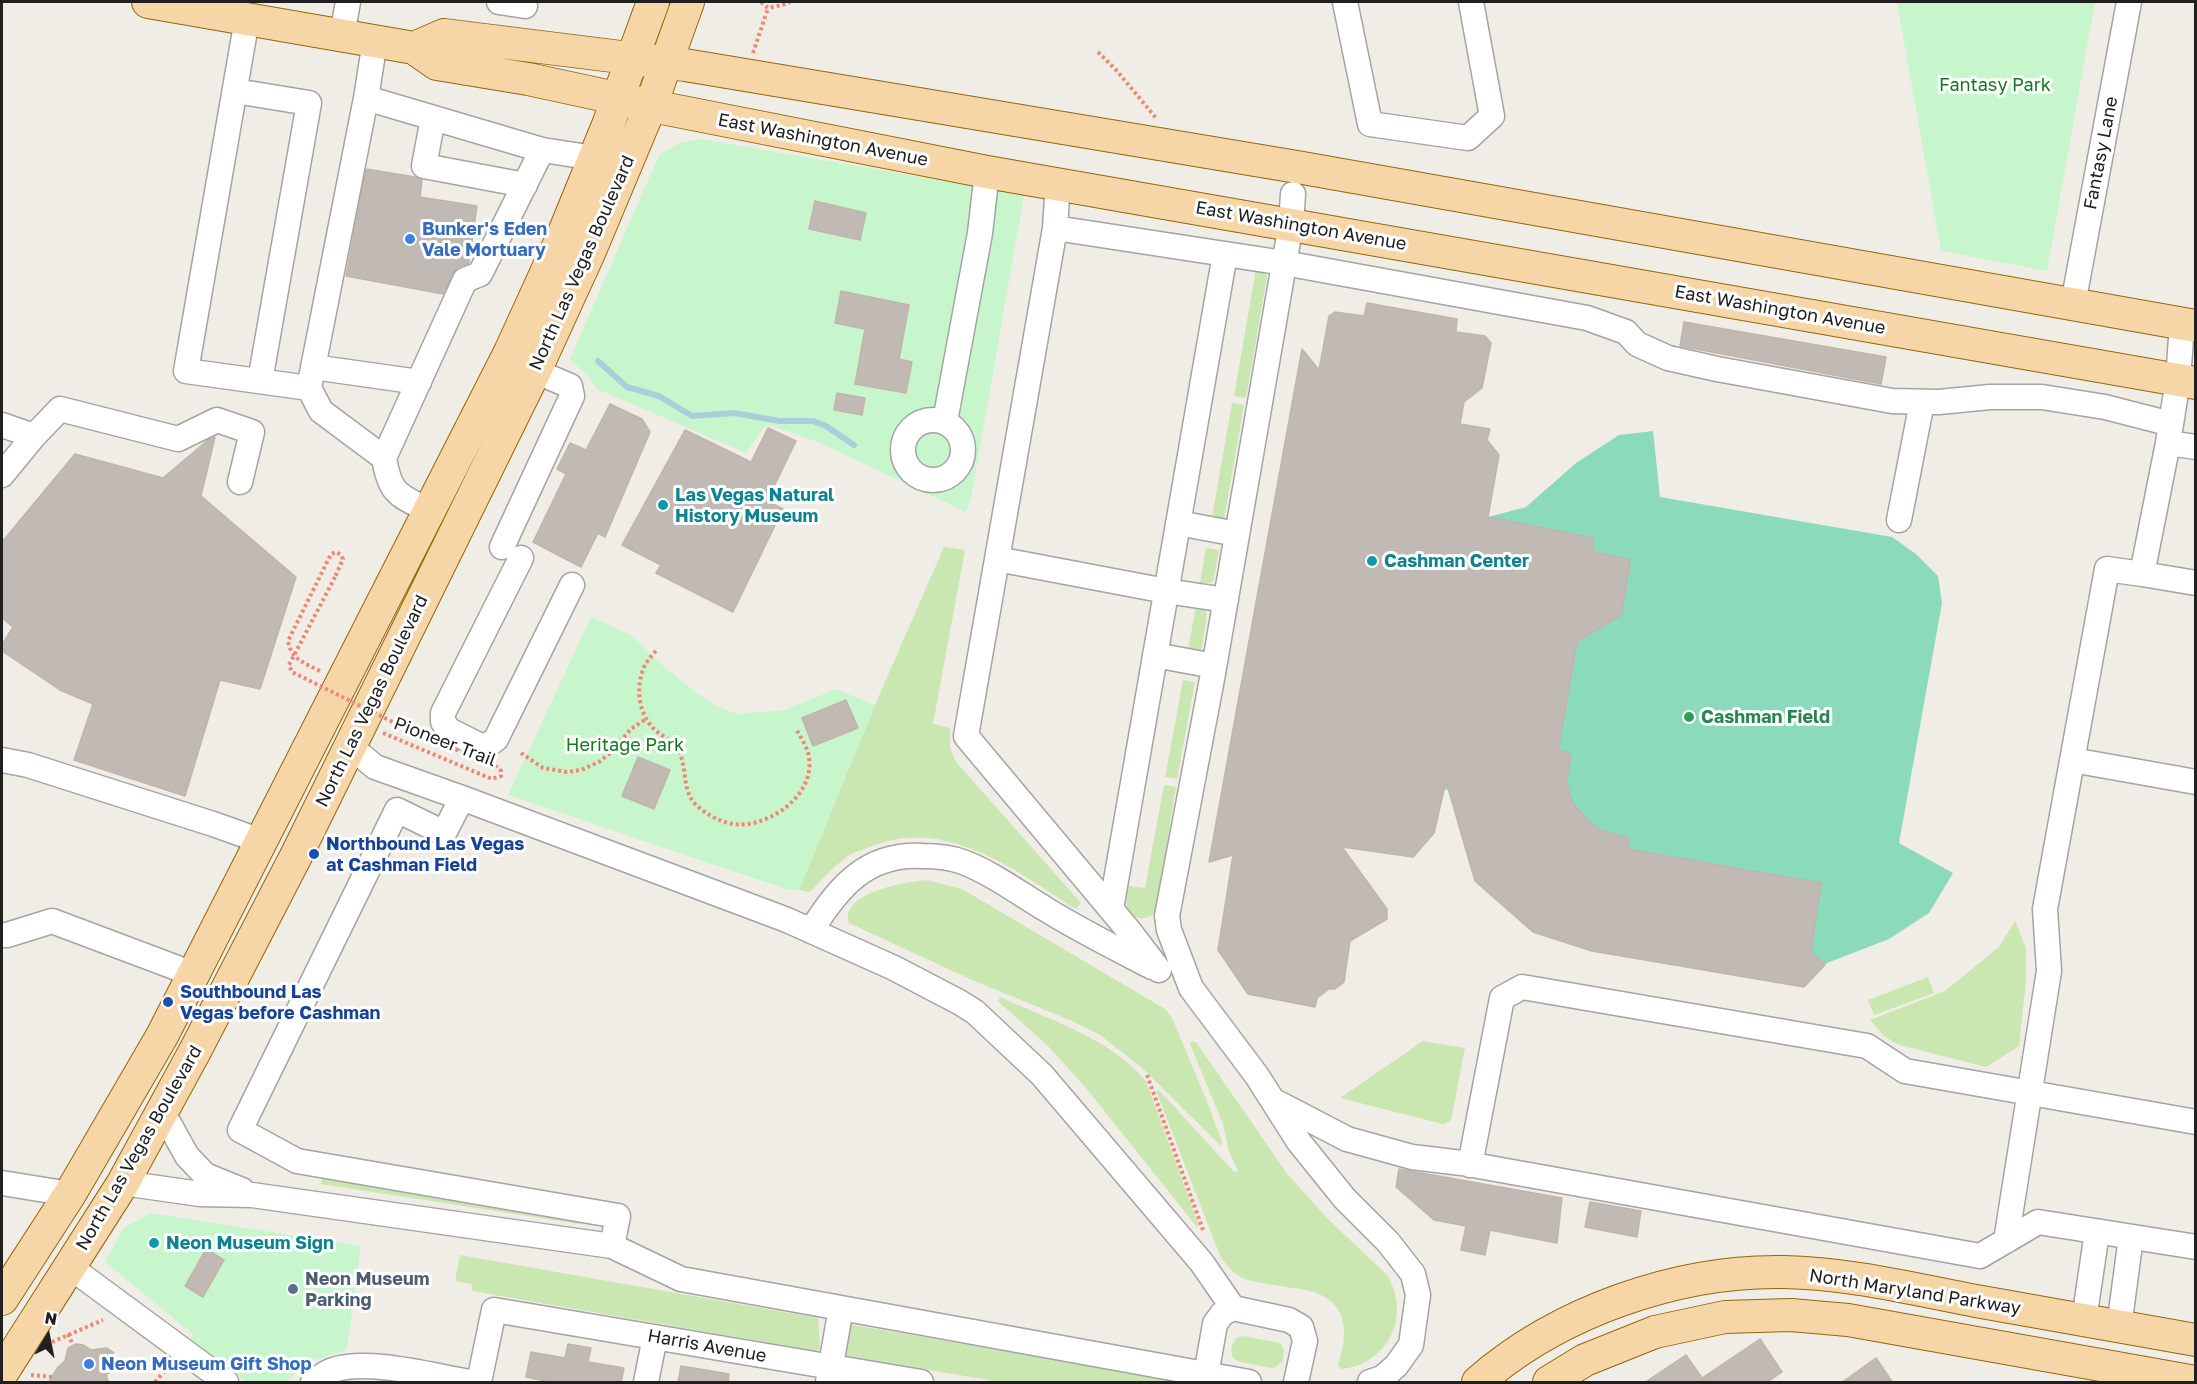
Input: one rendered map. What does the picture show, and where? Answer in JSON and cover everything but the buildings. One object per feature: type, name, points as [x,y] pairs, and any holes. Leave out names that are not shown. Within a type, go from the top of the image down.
[{"type":"main road","name":"East Washington Avenue","points":[[148,2],[414,48],[437,64],[528,79],[987,172],[1058,184],[1292,209],[2187,381]]},
{"type":"main road","name":"North Las Vegas Boulevard","points":[[2,1299],[70,1194],[162,1036],[510,351],[561,240],[595,158],[653,2]]},
{"type":"main road","name":"North Las Vegas Boulevard","points":[[11,1373],[70,1267],[123,1183],[195,1052],[296,856],[535,371],[590,254],[651,105],[688,2]]},
{"type":"main road","points":[[414,48],[444,35],[667,62],[1297,167],[2189,325]]},
{"type":"main road","points":[[428,510],[459,525]]},
{"type":"main road","points":[[261,842],[296,856]]},
{"type":"main road","points":[[70,1194],[123,1183]]},
{"type":"main road","name":"North Maryland Parkway","points":[[1478,1383],[1530,1345],[1588,1312],[1655,1290],[1713,1277],[1784,1272],[1858,1279],[2196,1340]]},
{"type":"main road","points":[[1550,1383],[1585,1360],[1655,1332],[1725,1317],[1819,1316],[2196,1382]]},
{"type":"main road","points":[[2078,1361],[2084,1320]]},
{"type":"main road","points":[[2113,1367],[2119,1327]]},
{"type":"street","points":[[342,35],[348,2]]},
{"type":"street","points":[[499,2],[525,6]]},
{"type":"street","points":[[1345,2],[1370,124],[1468,138],[1492,116],[1471,2]]},
{"type":"street","name":"Fantasy Lane","points":[[2073,304],[2129,2]]},
{"type":"street","points":[[247,19],[186,371],[260,381],[311,377],[419,382]]},
{"type":"street","points":[[375,41],[366,98],[311,377],[321,411],[384,458]]},
{"type":"street","points":[[235,90],[309,103],[260,381]]},
{"type":"street","points":[[366,98],[542,150],[595,158]]},
{"type":"street","points":[[433,118],[424,166],[525,185]]},
{"type":"street","points":[[428,510],[398,495],[387,479],[384,458],[465,280],[480,274],[542,150]]},
{"type":"street","points":[[945,421],[980,233],[987,172]]},
{"type":"street","points":[[1058,184],[1055,228],[966,736],[1111,909],[1158,970]]},
{"type":"street","points":[[1292,209],[1226,600],[1167,916],[1169,930],[1191,988],[1257,1076],[1305,1150],[1345,1200],[1388,1242],[1413,1275],[1418,1295],[1411,1346],[1396,1366],[1382,1378],[1370,1383]]},
{"type":"street","points":[[1055,228],[1284,263],[1587,318],[1626,332],[1638,344],[1668,358],[1892,401],[1939,402],[1990,397],[2042,397],[2105,407],[2169,433],[2196,447]]},
{"type":"street","points":[[1111,909],[1225,254]]},
{"type":"street","points":[[2142,574],[2169,433],[2187,381],[2189,325]]},
{"type":"street","points":[[535,371],[570,387],[572,396],[511,553],[443,713],[442,722],[449,730],[481,746],[488,745],[496,739],[572,585]]},
{"type":"street","points":[[1899,520],[1922,402]]},
{"type":"street","points":[[2,475],[60,409],[178,439],[218,420],[252,432],[240,482]]},
{"type":"street","points":[[2,425],[34,436]]},
{"type":"street","points":[[1178,523],[1237,534]]},
{"type":"street","points":[[997,559],[1226,600]]},
{"type":"street","points":[[2006,1241],[2049,971],[2045,909],[2107,569],[2196,584]]},
{"type":"street","points":[[1155,655],[1214,666]]},
{"type":"street","points":[[350,746],[375,767],[590,844],[811,931],[894,968],[975,1012],[1042,1075],[1202,1263],[1233,1308]]},
{"type":"street","points":[[2,760],[28,765],[213,824],[261,842]]},
{"type":"street","points":[[2072,760],[2196,782]]},
{"type":"street","points":[[462,798],[444,833],[397,810],[240,1130],[297,1161],[618,1216],[612,1246]]},
{"type":"street","points":[[811,931],[833,896],[852,878],[869,867],[888,859],[909,855],[940,856],[963,862],[1070,925],[1191,988]]},
{"type":"street","points":[[2,935],[52,921],[193,974]]},
{"type":"street","points":[[1470,1165],[1502,998],[1522,987],[1867,1046],[1905,1071],[2196,1122]]},
{"type":"street","points":[[1272,1100],[1347,1140],[1412,1157],[1470,1165],[1980,1256],[2038,1222],[2196,1247]]},
{"type":"street","points":[[162,1111],[187,1156],[205,1175],[252,1195]]},
{"type":"street","points":[[290,1200],[297,1161]]},
{"type":"street","points":[[2,1183],[70,1194]]},
{"type":"street","points":[[123,1183],[200,1194],[252,1195],[612,1246],[681,1279],[1249,1383]]},
{"type":"street","points":[[2084,1320],[2097,1232]]},
{"type":"street","points":[[2119,1327],[2131,1237]]},
{"type":"street","points":[[70,1267],[219,1377]]},
{"type":"street","points":[[829,1375],[841,1308]]},
{"type":"street","points":[[1206,1375],[1215,1324],[1222,1314],[1233,1308],[1289,1320],[1301,1327],[1305,1341],[1296,1383]]},
{"type":"street","name":"Harris Avenue","points":[[479,1383],[494,1310],[655,1336],[829,1375],[921,1383]]},
{"type":"street","points":[[646,1383],[655,1336]]},
{"type":"street","points":[[313,1383],[331,1370],[356,1365],[470,1383]]},
{"type":"path","points":[[760,2],[768,8],[790,2]]},
{"type":"path","points":[[751,59],[768,8]]},
{"type":"path","points":[[1098,52],[1117,71],[1160,123]]},
{"type":"path","name":"Pioneer Trail","points":[[329,676],[302,662],[290,652],[288,640],[331,554],[336,552],[343,559],[335,577],[289,665],[292,672],[411,731],[496,766],[501,771],[501,776],[492,779],[377,730]]},
{"type":"path","points":[[656,651],[645,666],[640,684],[639,700],[645,719],[678,751],[688,793],[695,804],[718,819],[733,824],[746,824],[765,819],[785,808],[805,784],[809,772],[809,758],[796,729]]},
{"type":"path","points":[[521,753],[543,768],[567,772],[581,770],[599,762],[609,754],[626,733],[645,719]]},
{"type":"path","points":[[1147,1076],[1203,1226],[1202,1263]]},
{"type":"path","points":[[48,1344],[103,1320]]},
{"type":"path","points":[[68,1334],[73,1345]]},
{"type":"path","points":[[11,1373],[53,1377]]},
{"type":"green space","name":"Fantasy Park","points":[[1897,2],[2095,2],[2047,271],[1941,251]]},
{"type":"green space","points":[[701,139],[1024,195],[971,499],[966,512],[818,442],[769,425],[764,427],[746,453],[597,389],[588,376],[570,359],[659,155],[679,143]]},
{"type":"green space","points":[[1256,269],[1267,276],[1246,398],[1234,396]]},
{"type":"green space","points":[[1232,403],[1244,405],[1224,520],[1212,517]]},
{"type":"green space","name":"Cashman Field","points":[[1653,431],[1660,497],[1892,537],[1916,554],[1938,576],[1942,603],[1899,843],[1953,873],[1929,913],[1889,939],[1827,963],[1804,987],[1592,951],[1533,932],[1475,881],[1456,817],[1454,792],[1444,789],[1488,517],[1526,507],[1576,463],[1619,435]]},
{"type":"green space","points":[[944,547],[965,550],[933,724],[950,728],[950,748],[956,762],[1081,903],[1076,909],[1028,878],[977,851],[951,842],[923,838],[896,839],[854,853],[834,867],[810,892],[799,890],[875,705]]},
{"type":"green space","points":[[1206,548],[1219,550],[1214,579],[1211,583],[1200,583]]},
{"type":"green space","points":[[1196,605],[1203,607],[1207,615],[1201,653],[1188,650]]},
{"type":"green space","name":"Heritage Park","points":[[591,617],[631,635],[661,664],[698,694],[716,706],[738,714],[785,710],[836,689],[875,705],[799,890],[789,890],[508,795]]},
{"type":"green space","points":[[1183,680],[1195,682],[1177,779],[1165,777]]},
{"type":"green space","points":[[1164,785],[1176,787],[1156,911],[1145,918],[1138,918],[1127,911],[1126,891],[1129,886],[1145,888]]},
{"type":"green space","points":[[927,880],[962,889],[1165,1009],[1172,1018],[1206,1099],[1222,1142],[1221,1146],[1141,1067],[1100,1035],[970,979],[849,923],[849,912],[854,903],[864,896],[891,886]]},
{"type":"green space","points":[[2015,921],[2026,948],[2026,981],[2019,1046],[1986,1067],[1896,1044],[1883,1035],[1870,1020],[1945,991],[1999,947]]},
{"type":"green space","points":[[1928,977],[1934,993],[1874,1015],[1868,1000]]},
{"type":"green space","points":[[1000,997],[1059,1022],[1097,1042],[1115,1053],[1146,1081],[1199,1226],[1197,1227],[1086,1088],[1048,1046],[998,1001]]},
{"type":"green space","points":[[1192,1041],[1196,1042],[1288,1175],[1328,1219],[1387,1275],[1394,1290],[1397,1306],[1392,1335],[1373,1357],[1359,1365],[1342,1369],[1338,1366],[1343,1344],[1343,1323],[1335,1305],[1326,1298],[1303,1289],[1244,1279],[1221,1258],[1156,1091],[1159,1090],[1234,1172],[1238,1171],[1229,1152],[1223,1124],[1190,1044]]},
{"type":"green space","points":[[1423,1041],[1465,1048],[1450,1121],[1443,1124],[1340,1098]]},
{"type":"green space","points":[[323,1174],[582,1214],[580,1224],[321,1184]]},
{"type":"green space","points":[[150,1213],[361,1246],[347,1350],[309,1362],[285,1382],[246,1382],[190,1339],[194,1335],[105,1262],[123,1229]]},
{"type":"green space","points":[[460,1255],[818,1318],[820,1348],[817,1351],[472,1291],[472,1284],[455,1281]]},
{"type":"green space","points":[[848,1324],[1182,1382],[1000,1382],[842,1355]]},
{"type":"green space","points":[[1238,1337],[1280,1343],[1284,1350],[1283,1361],[1272,1368],[1234,1359],[1232,1344]]},
{"type":"waterway","points":[[598,361],[627,387],[659,396],[692,416],[734,413],[780,421],[813,421],[826,426],[854,445]]},
{"type":"place","name":"Bunker's Eden Vale Mortuary","points":[[410,239]]},
{"type":"place","name":"Las Vegas Natural History Museum","points":[[663,505]]},
{"type":"place","name":"Cashman Center","points":[[1372,561]]},
{"type":"place","name":"Cashman Field","points":[[1689,717]]},
{"type":"place","name":"Northbound Las Vegas at Cashman Field","points":[[314,854]]},
{"type":"place","name":"Southbound Las Vegas before Cashman","points":[[168,1002]]},
{"type":"place","name":"Neon Museum Sign","points":[[154,1243]]},
{"type":"place","name":"Neon Museum Parking","points":[[293,1289]]},
{"type":"place","name":"Neon Museum Gift Shop","points":[[89,1364]]}]
